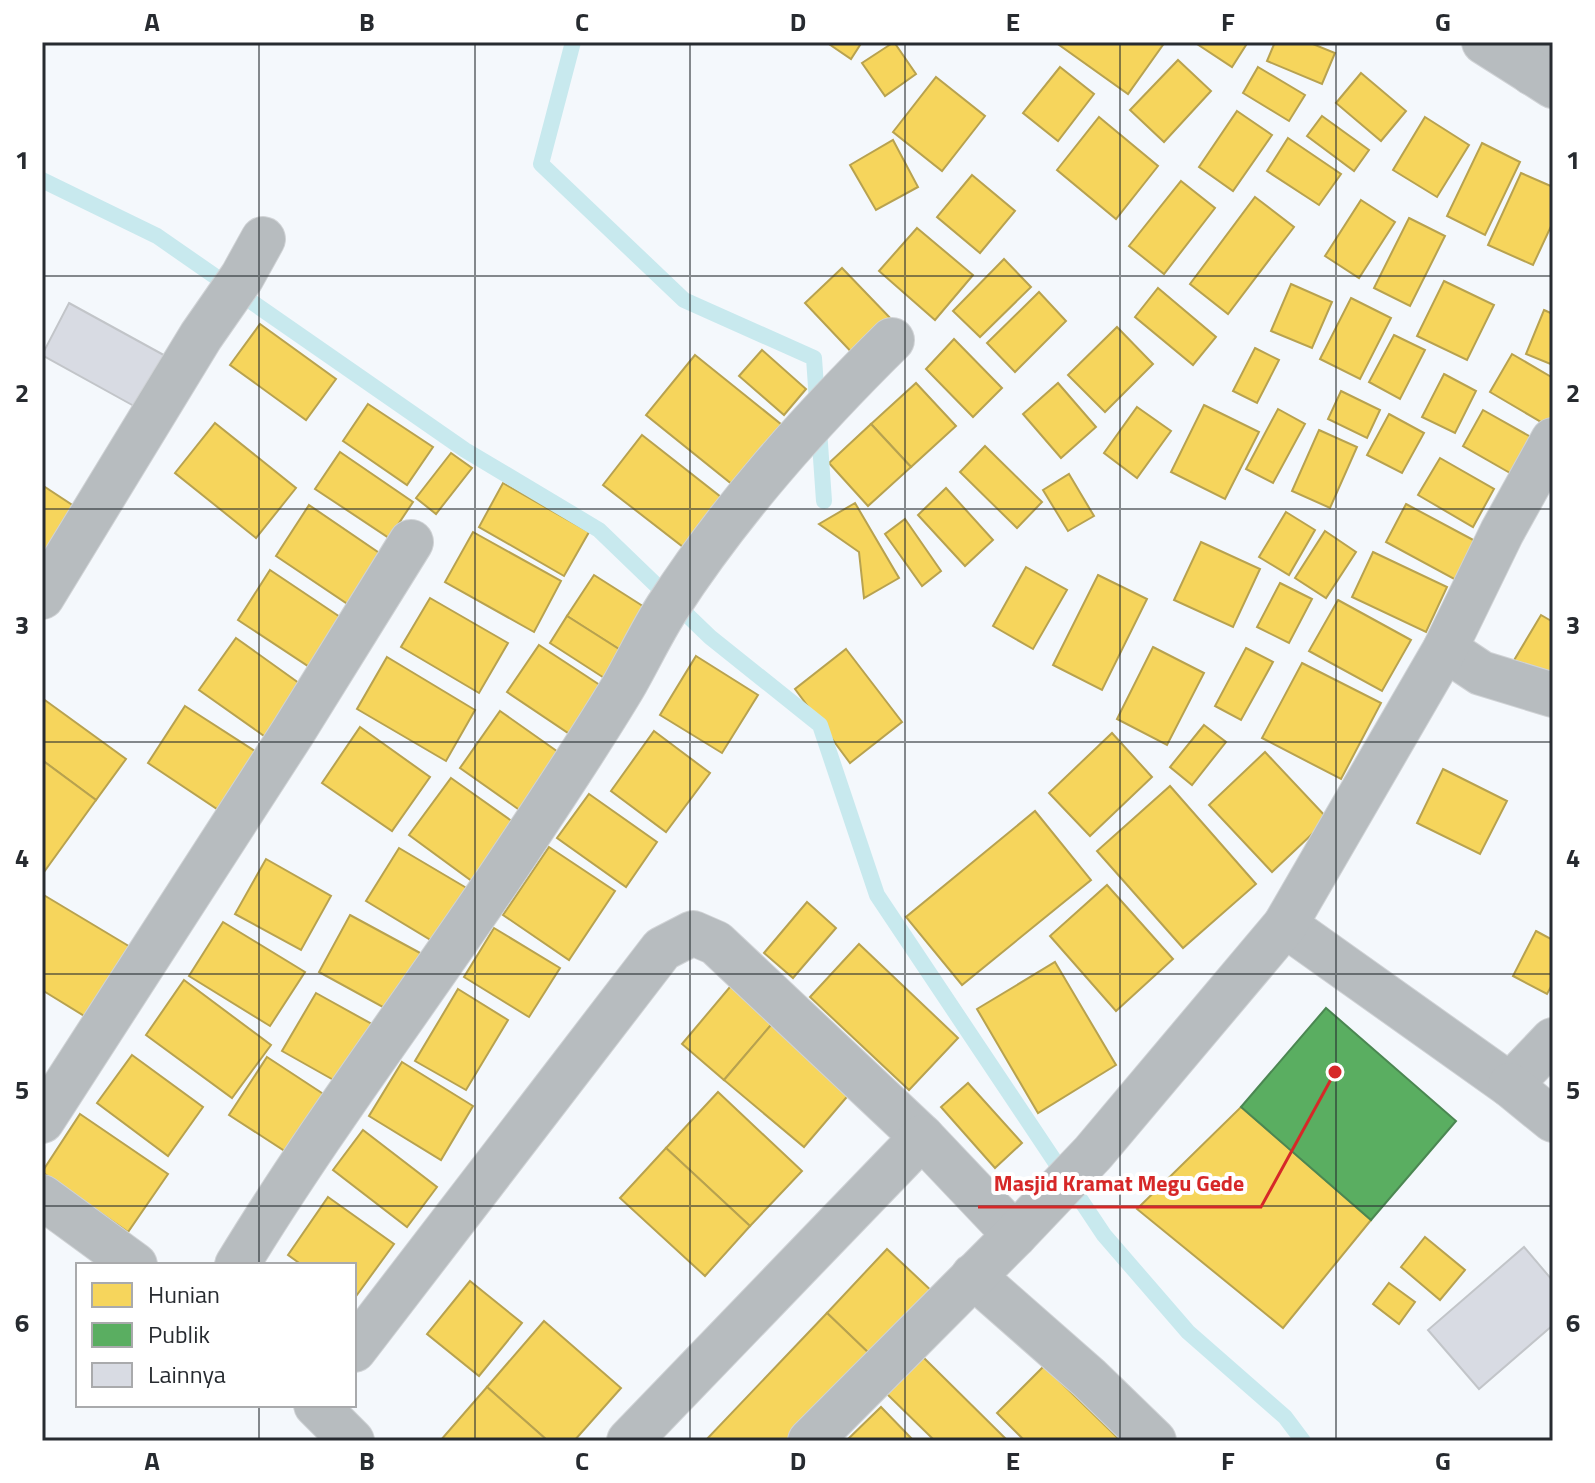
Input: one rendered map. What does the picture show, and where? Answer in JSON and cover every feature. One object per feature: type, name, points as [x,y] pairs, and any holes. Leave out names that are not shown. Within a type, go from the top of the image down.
[{"type":"street","points":[[1484,42],[1546,67]]},
{"type":"street","points":[[42,597],[263,239]]},
{"type":"street","points":[[238,1263],[357,1080],[443,963],[520,847],[622,688],[667,609],[703,557],[802,431],[892,340]]},
{"type":"street","points":[[810,1441],[1093,1153],[1285,925],[1445,649],[1502,532],[1553,440]]},
{"type":"street","points":[[42,1121],[293,732],[411,542]]},
{"type":"street","points":[[1445,649],[1481,673],[1553,695]]},
{"type":"street","points":[[1285,925],[1510,1085],[1553,1120]]},
{"type":"street","points":[[356,1347],[662,949],[693,933],[716,943],[922,1137],[1015,1235]]},
{"type":"street","points":[[1510,1085],[1553,1040]]},
{"type":"street","points":[[629,1441],[922,1137]]},
{"type":"street","points":[[42,1197],[132,1263]]},
{"type":"street","points":[[973,1276],[1089,1378],[1154,1441]]},
{"type":"street","points":[[318,1407],[352,1441]]},
{"type":"building: Hunian","points":[[826,42],[862,42],[851,59]]},
{"type":"building: Hunian","points":[[894,42],[916,74],[885,96],[862,63]]},
{"type":"building: Hunian","points":[[1055,42],[1165,42],[1128,94]]},
{"type":"building: Hunian","points":[[1194,42],[1248,42],[1232,67]]},
{"type":"building: Hunian","points":[[1275,42],[1308,42],[1335,53],[1322,84],[1267,61]]},
{"type":"building: Hunian","points":[[1178,60],[1211,91],[1164,142],[1130,110]]},
{"type":"building: Hunian","points":[[1060,67],[1094,94],[1058,141],[1023,113]]},
{"type":"building: Hunian","points":[[1258,67],[1305,95],[1289,121],[1243,93]]},
{"type":"building: Hunian","points":[[1361,73],[1406,111],[1381,141],[1336,103]]},
{"type":"building: Hunian","points":[[936,77],[985,116],[942,171],[893,132]]},
{"type":"building: Hunian","points":[[1237,111],[1272,135],[1233,191],[1199,167]]},
{"type":"building: Hunian","points":[[1322,116],[1369,150],[1354,171],[1307,136]]},
{"type":"building: Hunian","points":[[1099,117],[1158,166],[1116,219],[1057,170]]},
{"type":"building: Hunian","points":[[1425,117],[1469,145],[1437,197],[1393,170]]},
{"type":"building: Hunian","points":[[1288,138],[1341,174],[1319,205],[1267,171]]},
{"type":"building: Hunian","points":[[893,140],[918,187],[876,210],[850,165]]},
{"type":"building: Hunian","points":[[1482,143],[1520,162],[1485,235],[1447,216]]},
{"type":"building: Hunian","points":[[1521,173],[1553,187],[1553,222],[1533,265],[1488,245]]},
{"type":"building: Hunian","points":[[972,175],[1015,211],[980,253],[937,217]]},
{"type":"building: Hunian","points":[[1181,181],[1215,208],[1164,274],[1129,246]]},
{"type":"building: Hunian","points":[[1255,197],[1294,227],[1228,314],[1190,284]]},
{"type":"building: Hunian","points":[[1361,200],[1395,222],[1359,278],[1325,256]]},
{"type":"building: Hunian","points":[[1409,218],[1445,236],[1410,306],[1374,288]]},
{"type":"building: Hunian","points":[[917,228],[973,275],[935,320],[879,271]]},
{"type":"building: Hunian","points":[[1004,259],[1031,287],[980,337],[953,311]]},
{"type":"building: Hunian","points":[[842,268],[894,322],[858,359],[805,303]]},
{"type":"building: Hunian","points":[[1444,281],[1494,305],[1467,360],[1417,336]]},
{"type":"building: Hunian","points":[[1291,284],[1332,302],[1312,348],[1271,331]]},
{"type":"building: Hunian","points":[[1158,288],[1216,337],[1193,365],[1135,317]]},
{"type":"building: Hunian","points":[[1039,292],[1066,321],[1015,372],[987,343]]},
{"type":"building: Hunian","points":[[1351,298],[1391,318],[1360,379],[1320,359]]},
{"type":"building: Hunian","points":[[1544,310],[1553,314],[1553,365],[1526,354]]},
{"type":"building: Hunian","points":[[260,324],[336,379],[306,420],[230,365]]},
{"type":"building: Hunian","points":[[1117,327],[1153,364],[1105,412],[1068,375]]},
{"type":"building: Hunian","points":[[1394,335],[1425,350],[1400,399],[1369,382]]},
{"type":"building: Hunian","points":[[954,339],[1002,388],[973,417],[926,369]]},
{"type":"building: Hunian","points":[[1255,348],[1279,360],[1257,403],[1233,391]]},
{"type":"building: Hunian","points":[[762,350],[806,389],[784,415],[739,376]]},
{"type":"building: Hunian","points":[[1512,354],[1553,378],[1553,429],[1490,392]]},
{"type":"building: Hunian","points":[[695,355],[782,425],[733,485],[646,415]]},
{"type":"building: Hunian","points":[[1444,374],[1476,391],[1455,433],[1422,417]]},
{"type":"building: Hunian","points":[[916,383],[956,426],[911,467],[871,424]]},
{"type":"building: Hunian","points":[[1058,383],[1096,427],[1061,458],[1023,414]]},
{"type":"building: Hunian","points":[[1341,391],[1380,410],[1367,438],[1328,419]]},
{"type":"building: Hunian","points":[[368,404],[433,447],[407,485],[343,441]]},
{"type":"building: Hunian","points":[[1204,405],[1259,432],[1225,499],[1171,472]]},
{"type":"building: Hunian","points":[[1137,407],[1171,431],[1137,478],[1104,453]]},
{"type":"building: Hunian","points":[[1278,409],[1305,424],[1273,483],[1246,469]]},
{"type":"building: Hunian","points":[[1483,410],[1538,441],[1517,477],[1463,446]]},
{"type":"building: Hunian","points":[[1389,414],[1424,433],[1402,473],[1367,455]]},
{"type":"building: Hunian","points":[[215,423],[296,488],[256,538],[175,473]]},
{"type":"building: Hunian","points":[[871,424],[911,467],[868,506],[829,463]]},
{"type":"building: Hunian","points":[[1319,430],[1357,447],[1330,508],[1292,491]]},
{"type":"building: Hunian","points":[[642,435],[726,501],[687,550],[603,485]]},
{"type":"building: Hunian","points":[[985,446],[1042,502],[1017,528],[960,472]]},
{"type":"building: Hunian","points":[[340,452],[413,502],[389,538],[315,489]]},
{"type":"building: Hunian","points":[[451,453],[472,468],[436,514],[416,498]]},
{"type":"building: Hunian","points":[[1440,458],[1494,489],[1473,527],[1418,495]]},
{"type":"building: Hunian","points":[[1069,474],[1094,516],[1068,531],[1043,490]]},
{"type":"building: Hunian","points":[[503,483],[589,532],[564,576],[479,527]]},
{"type":"building: Hunian","points":[[42,485],[83,512],[42,571]]},
{"type":"building: Hunian","points":[[946,488],[993,540],[965,566],[918,515]]},
{"type":"building: Hunian","points":[[855,503],[899,578],[864,598],[859,552],[819,524]]},
{"type":"building: Hunian","points":[[1406,504],[1477,542],[1456,580],[1386,542]]},
{"type":"building: Hunian","points":[[309,505],[394,563],[361,613],[276,556]]},
{"type":"building: Hunian","points":[[1286,512],[1315,530],[1289,575],[1259,557]]},
{"type":"building: Hunian","points":[[905,519],[941,571],[922,586],[885,534]]},
{"type":"building: Hunian","points":[[1325,531],[1356,552],[1326,598],[1295,578]]},
{"type":"building: Hunian","points":[[473,532],[561,581],[534,632],[445,582]]},
{"type":"building: Hunian","points":[[1201,542],[1260,569],[1233,627],[1174,600]]},
{"type":"building: Hunian","points":[[1373,552],[1447,587],[1426,632],[1352,597]]},
{"type":"building: Hunian","points":[[1026,567],[1067,590],[1033,649],[993,626]]},
{"type":"building: Hunian","points":[[270,570],[352,625],[320,674],[238,620]]},
{"type":"building: Hunian","points":[[594,575],[660,617],[633,658],[567,616]]},
{"type":"building: Hunian","points":[[1098,575],[1147,599],[1102,690],[1053,665]]},
{"type":"building: Hunian","points":[[1280,583],[1312,599],[1289,643],[1257,627]]},
{"type":"building: Hunian","points":[[430,598],[508,643],[479,693],[401,647]]},
{"type":"building: Hunian","points":[[1338,600],[1411,640],[1382,691],[1309,651]]},
{"type":"building: Hunian","points":[[1541,615],[1553,622],[1553,686],[1513,662]]},
{"type":"building: Hunian","points":[[567,616],[633,658],[615,685],[550,643]]},
{"type":"building: Hunian","points":[[236,638],[310,691],[274,743],[199,690]]},
{"type":"building: Hunian","points":[[539,645],[615,695],[583,743],[507,692]]},
{"type":"building: Hunian","points":[[1153,647],[1204,673],[1167,745],[1117,719]]},
{"type":"building: Hunian","points":[[1246,648],[1273,662],[1241,720],[1215,706]]},
{"type":"building: Hunian","points":[[846,649],[902,722],[850,763],[795,689]]},
{"type":"building: Hunian","points":[[696,656],[758,695],[722,753],[660,715]]},
{"type":"building: Hunian","points":[[387,657],[475,710],[446,761],[357,709]]},
{"type":"building: Hunian","points":[[1302,663],[1381,703],[1341,779],[1262,738]]},
{"type":"building: Hunian","points":[[42,698],[126,759],[96,800],[42,760]]},
{"type":"building: Hunian","points":[[185,706],[261,755],[223,813],[148,763]]},
{"type":"building: Hunian","points":[[500,711],[568,759],[528,816],[460,768]]},
{"type":"building: Hunian","points":[[1204,725],[1226,742],[1192,785],[1170,767]]},
{"type":"building: Hunian","points":[[360,727],[430,777],[392,831],[322,783]]},
{"type":"building: Hunian","points":[[654,731],[710,773],[666,832],[611,791]]},
{"type":"building: Hunian","points":[[1112,733],[1152,777],[1090,836],[1049,793]]},
{"type":"building: Hunian","points":[[1265,752],[1328,819],[1272,872],[1209,805]]},
{"type":"building: Hunian","points":[[42,760],[96,800],[44,872],[42,870]]},
{"type":"building: Hunian","points":[[1443,769],[1507,801],[1480,854],[1417,823]]},
{"type":"building: Hunian","points":[[451,778],[523,829],[480,887],[409,835]]},
{"type":"building: Hunian","points":[[1170,786],[1256,884],[1183,948],[1097,851]]},
{"type":"building: Hunian","points":[[589,794],[657,842],[626,887],[557,838]]},
{"type":"building: Hunian","points":[[1035,811],[1091,880],[962,985],[906,917]]},
{"type":"building: Hunian","points":[[549,847],[615,891],[569,960],[503,915]]},
{"type":"building: Hunian","points":[[399,848],[475,893],[444,948],[366,901]]},
{"type":"building: Hunian","points":[[266,859],[331,896],[301,950],[235,914]]},
{"type":"building: Hunian","points":[[1107,885],[1173,959],[1116,1011],[1050,936]]},
{"type":"building: Hunian","points":[[42,894],[137,951],[94,1022],[42,990]]},
{"type":"building: Hunian","points":[[807,902],[836,928],[793,978],[764,953]]},
{"type":"building: Hunian","points":[[350,915],[422,954],[390,1011],[319,972]]},
{"type":"building: Hunian","points":[[223,922],[305,972],[270,1026],[189,976]]},
{"type":"building: Hunian","points":[[494,928],[560,968],[529,1017],[464,977]]},
{"type":"building: Hunian","points":[[1536,931],[1553,940],[1553,983],[1547,994],[1513,976]]},
{"type":"building: Hunian","points":[[859,944],[958,1038],[909,1090],[810,997]]},
{"type":"building: Hunian","points":[[1055,962],[1116,1065],[1038,1113],[977,1009]]},
{"type":"building: Hunian","points":[[184,980],[271,1045],[232,1098],[146,1035]]},
{"type":"building: Hunian","points":[[735,981],[777,1018],[724,1080],[682,1044]]},
{"type":"building: Hunian","points":[[458,989],[508,1020],[466,1090],[415,1061]]},
{"type":"building: Hunian","points":[[316,993],[379,1028],[346,1087],[282,1051]]},
{"type":"building: Hunian","points":[[777,1018],[857,1085],[804,1147],[724,1080]]},
{"type":"building: Hunian","points":[[132,1055],[203,1107],[168,1156],[97,1103]]},
{"type":"building: Hunian","points":[[267,1057],[331,1099],[294,1157],[229,1115]]},
{"type":"building: Hunian","points":[[402,1062],[473,1106],[441,1160],[369,1116]]},
{"type":"building: Hunian","points":[[968,1083],[1022,1143],[995,1168],[941,1107]]},
{"type":"building: Hunian","points":[[718,1092],[802,1171],[750,1226],[666,1148]]},
{"type":"building: Hunian","points":[[1241,1107],[1371,1220],[1283,1328],[1137,1209]]},
{"type":"building: Hunian","points":[[80,1114],[168,1174],[128,1232],[42,1172]]},
{"type":"building: Hunian","points":[[363,1130],[437,1187],[407,1227],[333,1170]]},
{"type":"building: Hunian","points":[[666,1148],[750,1226],[705,1276],[620,1198]]},
{"type":"building: Hunian","points":[[328,1197],[394,1244],[356,1296],[356,1263],[299,1263],[288,1255]]},
{"type":"building: Hunian","points":[[1425,1237],[1465,1270],[1440,1300],[1401,1267]]},
{"type":"building: Hunian","points":[[887,1249],[936,1295],[875,1359],[827,1313]]},
{"type":"building: Hunian","points":[[470,1281],[522,1323],[479,1376],[427,1334]]},
{"type":"building: Hunian","points":[[1389,1283],[1415,1302],[1399,1324],[1373,1304]]},
{"type":"building: Hunian","points":[[827,1313],[875,1359],[797,1441],[705,1441]]},
{"type":"building: Hunian","points":[[544,1321],[621,1388],[574,1441],[548,1441],[487,1387]]},
{"type":"building: Hunian","points":[[923,1357],[1008,1441],[935,1441],[887,1394]]},
{"type":"building: Hunian","points":[[1044,1366],[1121,1441],[1025,1441],[997,1413]]},
{"type":"building: Hunian","points":[[487,1387],[548,1441],[440,1441]]},
{"type":"building: Hunian","points":[[881,1407],[914,1441],[846,1441]]},
{"type":"building: Publik","points":[[1326,1008],[1456,1121],[1371,1220],[1241,1107]]},
{"type":"building: Lainnya","points":[[69,303],[171,359],[143,411],[42,355]]},
{"type":"building: Lainnya","points":[[1524,1247],[1553,1281],[1553,1325],[1479,1389],[1428,1330]]},
{"type":"waterway","points":[[573,42],[541,164],[684,300],[814,358],[824,501]]},
{"type":"waterway","points":[[42,180],[157,236],[465,450],[599,530],[710,637],[820,725],[877,895],[1104,1235],[1188,1332],[1285,1417],[1303,1441]]},
{"type":"place","name":"Masjid Kramat Megu Gede","points":[[1335,1072]]}]
